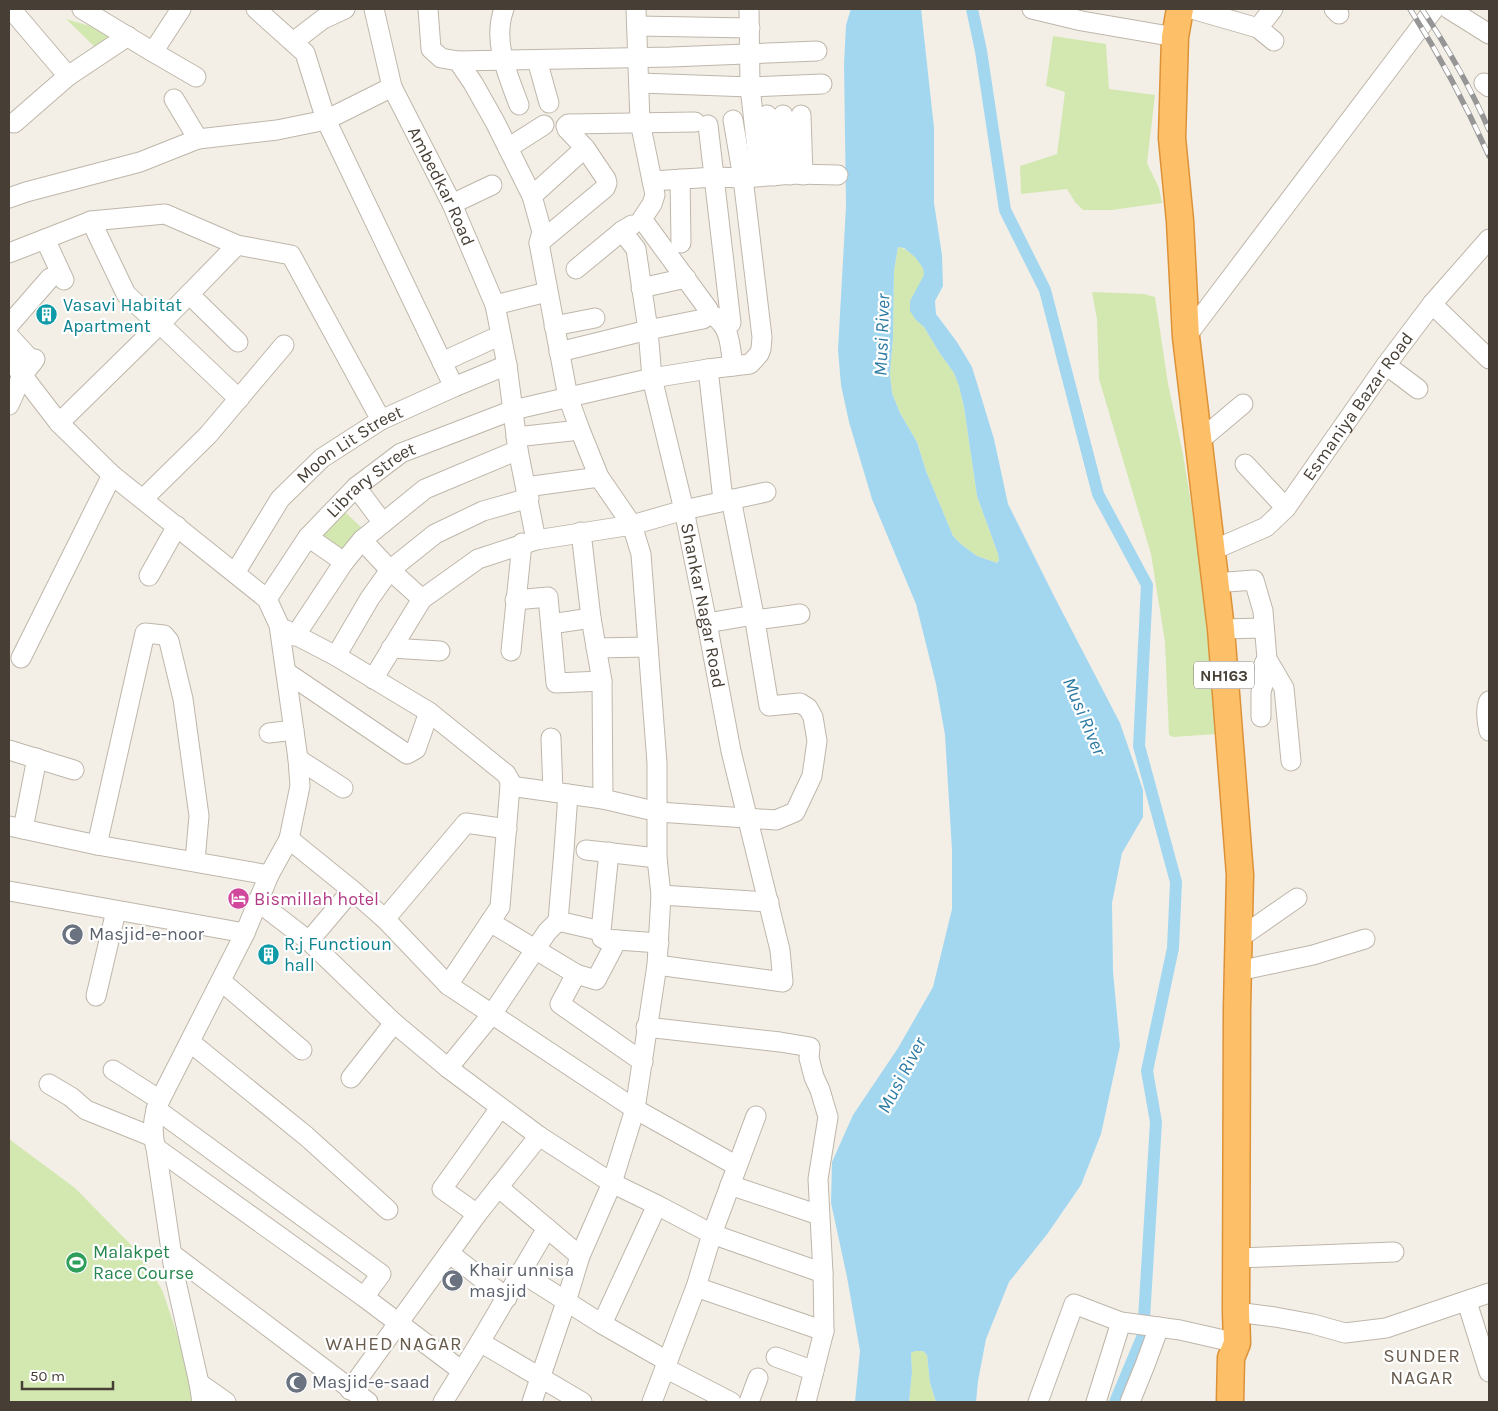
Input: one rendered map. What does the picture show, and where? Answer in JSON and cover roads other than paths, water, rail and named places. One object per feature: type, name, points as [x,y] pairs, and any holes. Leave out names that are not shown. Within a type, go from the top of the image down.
[{"type":"highway","name":"NH163","points":[[1180,9],[1175,37],[1172,138],[1180,221],[1186,337],[1221,629],[1240,875],[1236,1312],[1237,1343],[1244,1358],[1243,1402]]},
{"type":"highway","name":"NH163","points":[[1230,1402],[1231,1358],[1237,1343]]},
{"type":"street","points":[[11,9],[68,76]]},
{"type":"street","points":[[82,9],[196,78]]},
{"type":"street","points":[[154,52],[181,9]]},
{"type":"street","points":[[256,9],[305,53],[326,120],[454,387]]},
{"type":"street","points":[[294,42],[322,19],[345,9]]},
{"type":"street","name":"Ambedkar Road","points":[[374,9],[392,87],[452,204],[495,305],[507,365],[517,444],[527,493],[529,541],[515,600],[511,651]]},
{"type":"street","points":[[428,9],[431,50],[441,58],[458,61],[750,55],[817,51]]},
{"type":"street","points":[[504,9],[500,28],[502,60],[519,105]]},
{"type":"street","points":[[749,9],[750,87],[782,115]]},
{"type":"street","points":[[1032,9],[1083,15],[1175,37]]},
{"type":"street","points":[[1192,9],[1258,28],[1274,41]]},
{"type":"street","points":[[1258,28],[1273,9]]},
{"type":"street","points":[[1186,337],[1434,9]]},
{"type":"street","points":[[1449,9],[1489,34]]},
{"type":"street","points":[[576,269],[622,231],[642,219],[656,195],[640,122],[636,17],[750,28]]},
{"type":"street","points":[[14,123],[68,76],[128,36]]},
{"type":"street","points":[[537,60],[549,103]]},
{"type":"street","points":[[458,61],[473,83],[532,196],[542,232],[539,243],[568,397],[599,477],[632,525],[641,554],[657,762],[657,858],[661,895],[659,943],[635,1109],[612,1183],[580,1256],[532,1402]]},
{"type":"street","points":[[640,83],[750,87],[822,84]]},
{"type":"street","points":[[9,198],[140,162],[198,139],[277,130],[326,120],[392,87]]},
{"type":"street","points":[[174,99],[198,139]]},
{"type":"street","points":[[774,176],[782,115]]},
{"type":"street","points":[[774,176],[782,115]]},
{"type":"street","points":[[733,120],[774,176]]},
{"type":"street","points":[[539,243],[605,188],[607,184],[606,179],[585,148],[567,129],[566,126],[568,124],[640,122],[701,124],[715,177],[731,323]]},
{"type":"street","points":[[508,148],[544,125]]},
{"type":"street","points":[[532,196],[585,148]]},
{"type":"street","points":[[652,181],[715,177],[838,175]]},
{"type":"street","name":"Library Street","points":[[267,599],[308,537],[356,487],[401,453],[513,410],[652,378],[750,364],[757,358],[762,349],[774,176]]},
{"type":"street","points":[[680,179],[681,243]]},
{"type":"street","points":[[452,204],[492,185]]},
{"type":"street","points":[[9,253],[91,221],[166,214],[237,245],[291,255],[381,420]]},
{"type":"street","points":[[559,352],[648,330],[703,320],[708,313],[708,309],[642,219]]},
{"type":"street","points":[[91,221],[126,294],[239,399]]},
{"type":"street","name":"Shankar Nagar Road","points":[[622,231],[636,249],[648,330],[652,378],[684,510],[731,751],[780,950],[783,982],[657,965]]},
{"type":"street","points":[[9,325],[57,279],[45,239]]},
{"type":"street","name":"Esmaniya Bazar Road","points":[[1211,551],[1266,527],[1286,508],[1386,365],[1432,304],[1489,239]]},
{"type":"street","points":[[59,423],[237,245]]},
{"type":"street","points":[[641,288],[686,278]]},
{"type":"street","points":[[495,305],[547,292]]},
{"type":"street","points":[[189,294],[238,342]]},
{"type":"street","points":[[1432,304],[1489,359]]},
{"type":"street","points":[[708,313],[718,318],[725,327],[728,334],[733,366]]},
{"type":"street","points":[[554,326],[596,318]]},
{"type":"street","points":[[442,362],[501,335]]},
{"type":"street","points":[[9,336],[30,366],[59,423],[112,475],[267,599],[279,625],[298,759],[300,786],[289,839],[269,875],[221,981],[158,1104],[154,1143],[175,1277],[202,1402]]},
{"type":"street","points":[[143,499],[208,435],[284,345]]},
{"type":"street","points":[[9,358],[30,366]]},
{"type":"street","name":"Moon Lit Street","points":[[236,573],[280,499],[322,458],[381,420],[507,365]]},
{"type":"street","points":[[1386,365],[1418,389]]},
{"type":"street","points":[[9,405],[30,366]]},
{"type":"street","points":[[510,786],[604,799],[658,812],[776,820],[795,812],[812,776],[817,741],[813,717],[808,708],[800,702],[769,706],[755,617],[727,500],[708,369]]},
{"type":"street","points":[[1199,441],[1244,404]]},
{"type":"street","points":[[296,636],[344,562],[362,540],[425,489],[517,444],[580,430]]},
{"type":"street","points":[[1245,464],[1286,508]]},
{"type":"street","points":[[21,658],[112,475]]},
{"type":"street","points":[[336,656],[370,598],[390,570],[435,534],[527,493],[599,477]]},
{"type":"street","points":[[356,487],[383,523]]},
{"type":"street","points":[[372,679],[422,599],[478,558],[529,541],[632,525],[684,510],[766,492]]},
{"type":"street","points":[[148,576],[177,526]]},
{"type":"street","points":[[581,532],[591,618],[602,681],[604,799]]},
{"type":"street","points":[[308,537],[344,562]]},
{"type":"street","points":[[362,540],[390,570],[422,599]]},
{"type":"street","points":[[1214,583],[1254,580],[1263,611],[1267,659],[1284,688],[1291,762]]},
{"type":"street","points":[[515,600],[548,597],[556,683],[602,681]]},
{"type":"street","points":[[707,623],[800,614]]},
{"type":"street","points":[[551,624],[591,618]]},
{"type":"street","points":[[279,625],[296,636],[336,656],[429,712],[506,774],[510,780],[508,829],[500,907],[448,985]]},
{"type":"street","points":[[1221,629],[1264,628]]},
{"type":"street","points":[[97,845],[145,633],[164,635],[170,641],[183,699],[199,816],[195,861]]},
{"type":"street","points":[[596,648],[648,647]]},
{"type":"street","points":[[391,648],[440,652]]},
{"type":"street","points":[[1261,717],[1261,692],[1264,664],[1267,659]]},
{"type":"street","points":[[286,672],[407,754],[416,749],[429,712]]},
{"type":"street","points":[[1489,701],[1487,704],[1489,731]]},
{"type":"street","points":[[269,733],[294,730]]},
{"type":"street","points":[[448,1068],[492,1014],[547,932],[558,921],[564,850],[560,793],[551,738]]},
{"type":"street","points":[[9,750],[74,770]]},
{"type":"street","points":[[37,758],[16,828],[97,845],[269,875]]},
{"type":"street","points":[[298,759],[343,788]]},
{"type":"street","points":[[386,919],[466,823],[508,829]]},
{"type":"street","points":[[289,839],[386,919],[448,985],[635,1109],[737,1166]]},
{"type":"street","points":[[586,850],[657,858]]},
{"type":"street","points":[[490,922],[576,974],[596,980],[609,936],[609,852]]},
{"type":"street","points":[[9,890],[244,933]]},
{"type":"street","points":[[309,941],[352,890]]},
{"type":"street","points":[[661,895],[769,902]]},
{"type":"street","points":[[1238,939],[1297,898]]},
{"type":"street","points":[[257,901],[309,941],[394,1024],[448,1068],[538,1136],[612,1183],[657,1204],[712,1234],[823,1272]]},
{"type":"street","points":[[96,996],[116,911]]},
{"type":"street","points":[[558,921],[609,936],[659,943]]},
{"type":"street","points":[[1238,971],[1313,955],[1365,939]]},
{"type":"street","points":[[576,974],[560,1004],[643,1062]]},
{"type":"street","points":[[221,981],[302,1050]]},
{"type":"street","points":[[351,1078],[394,1024]]},
{"type":"street","points":[[646,1027],[810,1047],[809,1058],[828,1116],[818,1179],[824,1331],[806,1402]]},
{"type":"street","points":[[190,1042],[306,1136],[388,1210]]},
{"type":"street","points":[[113,1070],[381,1274],[364,1297]]},
{"type":"street","points":[[49,1084],[71,1097],[86,1110],[154,1143],[462,1371]]},
{"type":"street","points":[[477,1214],[442,1189],[500,1108]]},
{"type":"street","points":[[652,1402],[696,1287],[712,1234],[756,1116]]},
{"type":"street","points":[[350,1390],[477,1214],[538,1136]]},
{"type":"street","points":[[730,1185],[819,1214]]},
{"type":"street","points":[[498,1187],[580,1256]]},
{"type":"street","points":[[602,1324],[657,1204]]},
{"type":"street","points":[[442,1402],[507,1298],[520,1272],[547,1228]]},
{"type":"street","points":[[1236,1258],[1394,1252]]},
{"type":"street","points":[[449,1253],[507,1298]]},
{"type":"street","points":[[172,1254],[367,1402]]},
{"type":"street","points":[[520,1272],[666,1364],[731,1402]]},
{"type":"street","points":[[696,1287],[824,1331]]},
{"type":"street","points":[[1236,1312],[1313,1324],[1345,1333],[1386,1328],[1489,1293]]},
{"type":"street","points":[[1467,1302],[1489,1372]]},
{"type":"street","points":[[1038,1402],[1074,1304],[1121,1322],[1180,1330],[1237,1343]]},
{"type":"street","points":[[1096,1402],[1121,1322]]},
{"type":"street","points":[[1130,1402],[1146,1365],[1159,1327]]},
{"type":"street","points":[[480,1342],[582,1402]]},
{"type":"street","points":[[776,1357],[814,1371]]},
{"type":"street","points":[[748,1402],[758,1378]]},
{"type":"street","points":[[199,1383],[226,1402]]},
{"type":"water","name":"Musi River","points":[[851,9],[921,9],[934,128],[934,203],[942,255],[943,286],[935,301],[936,314],[957,342],[972,367],[994,439],[1008,504],[1120,723],[1143,790],[1143,817],[1122,853],[1112,903],[1113,972],[1120,1046],[1101,1134],[1081,1185],[1048,1233],[1009,1282],[986,1339],[976,1402],[936,1402],[930,1383],[927,1355],[923,1351],[915,1351],[911,1353],[912,1372],[909,1402],[855,1402],[860,1351],[831,1203],[832,1162],[853,1115],[898,1048],[933,987],[952,909],[952,850],[945,735],[936,684],[916,604],[872,499],[849,422],[841,385],[838,350],[846,206],[844,64],[846,25]],"holes":[[[898,247],[904,248],[915,257],[923,268],[924,275],[910,301],[910,311],[924,327],[954,373],[959,386],[964,407],[977,496],[998,554],[999,560],[997,563],[977,556],[953,536],[926,471],[917,442],[900,413],[892,393],[890,374],[893,338],[894,271]]]},
{"type":"waterway","points":[[972,9],[981,51],[1005,210],[1045,290],[1098,494],[1147,585],[1139,746],[1176,882],[1173,948],[1147,1071],[1156,1122],[1143,1335],[1115,1402]]},
{"type":"railway","points":[[1410,9],[1452,81],[1489,156]]},
{"type":"railway","points":[[1422,9],[1458,68],[1489,130]]},
{"type":"place","name":"Vasavi Habitat Apartment","points":[[47,315]]},
{"type":"place","name":"Bismillah hotel","points":[[238,899]]},
{"type":"place","name":"Masjid-e-noor","points":[[73,934]]},
{"type":"place","name":"R.j Functioun hall","points":[[268,954]]},
{"type":"place","name":"Malakpet Race Course","points":[[77,1262]]},
{"type":"place","name":"Khair unnisa masjid","points":[[453,1280]]},
{"type":"place","name":"Masjid-e-saad","points":[[296,1382]]},
{"type":"district","name":"WAHED NAGAR","points":[[394,1343]]},
{"type":"district","name":"SUNDER NAGAR","points":[[1422,1366]]}]
